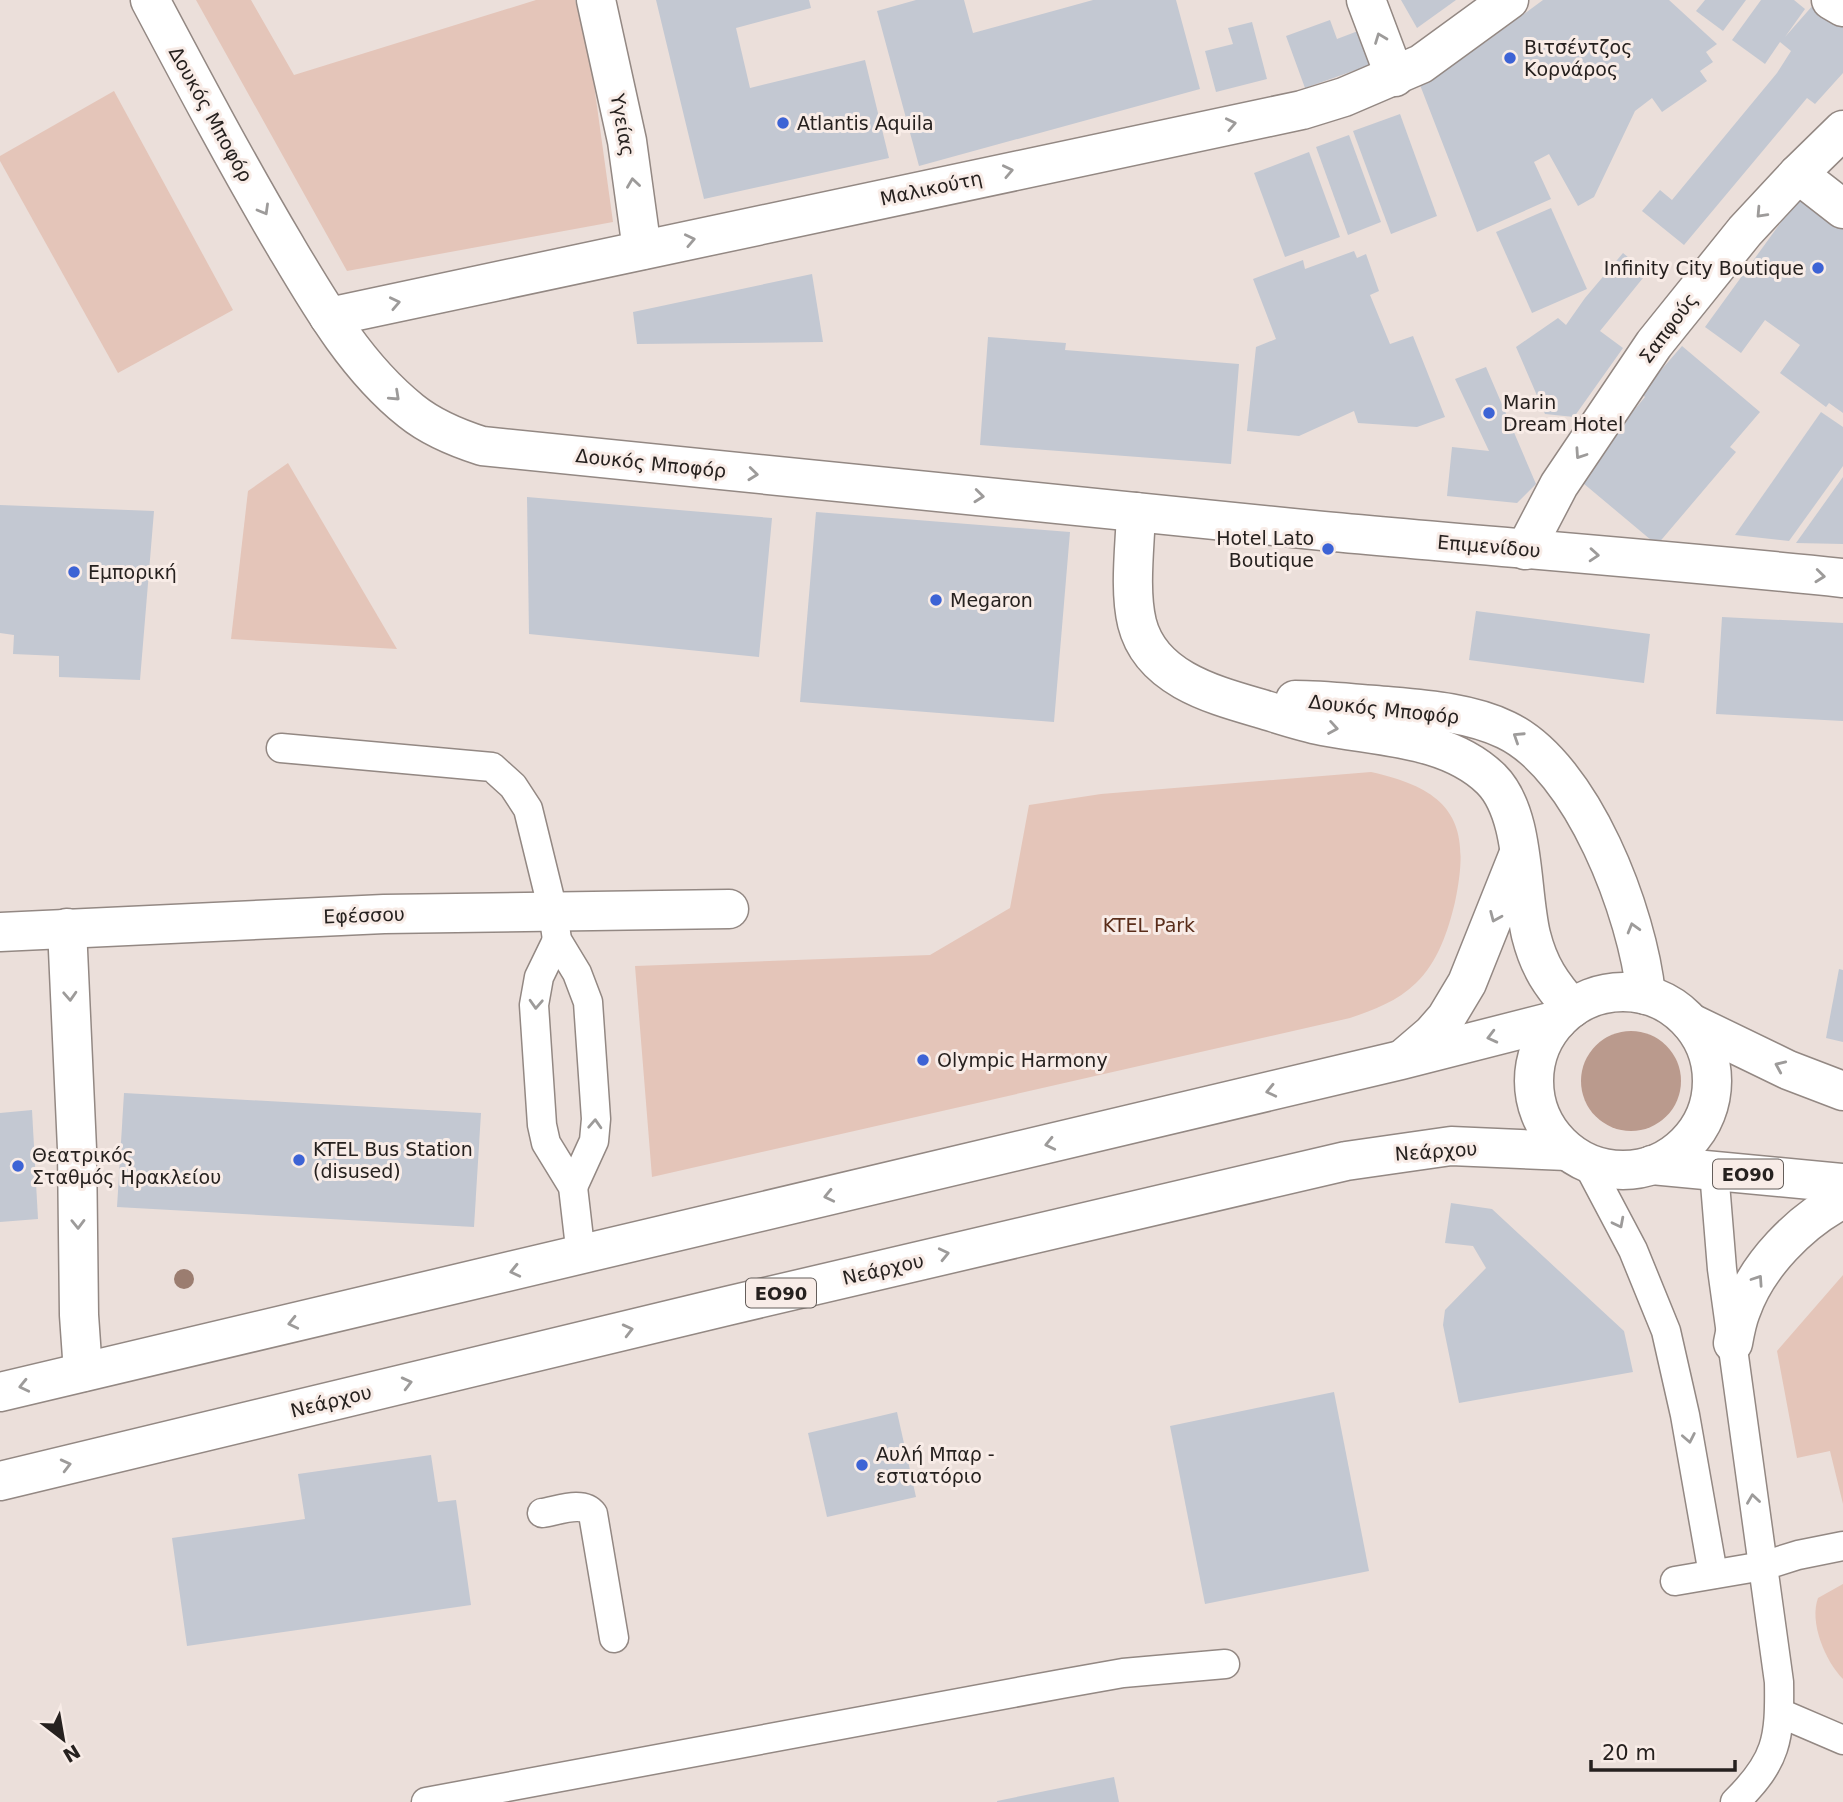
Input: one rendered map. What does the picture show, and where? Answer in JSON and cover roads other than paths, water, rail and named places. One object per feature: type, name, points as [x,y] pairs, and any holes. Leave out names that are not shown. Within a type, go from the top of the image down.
[{"type":"street","name":"Δουκός Μποφόρ","points":[[150,0],[233,156],[329,317],[371,373],[413,412],[459,439],[482,446],[1136,512],[1137,622],[1144,640],[1164,666],[1184,681],[1244,704],[1322,726],[1439,748],[1465,760],[1493,781],[1508,803],[1519,853],[1531,936],[1547,979],[1565,1014]]},
{"type":"street","name":"Υγείας","points":[[596,0],[627,141],[642,250]]},
{"type":"street","points":[[1366,0],[1395,77]]},
{"type":"street","name":"Μαλικούτη","points":[[329,317],[1088,153],[1302,110],[1344,97],[1421,64],[1509,0]]},
{"type":"street","points":[[1831,0],[1843,7]]},
{"type":"street","name":"Σαπφούς","points":[[1525,550],[1559,485],[1654,344],[1745,230],[1843,130]]},
{"type":"street","points":[[1798,174],[1843,209]]},
{"type":"street","name":"Επιμενίδου","points":[[1136,512],[1843,578]]},
{"type":"street","name":"Δουκός Μποφόρ","points":[[1244,704],[1310,700],[1415,709],[1496,725],[1532,747],[1556,771],[1574,798],[1615,874],[1627,904],[1640,951],[1646,995]]},
{"type":"street","points":[[1401,1060],[1432,1034],[1446,1018],[1467,983],[1519,853]]},
{"type":"street","name":"Εφέσσου","points":[[0,932],[384,914],[555,925],[729,909]]},
{"type":"street","points":[[67,928],[83,1372]]},
{"type":"street","name":"ΕΟ90","points":[[0,1392],[1401,1060],[1565,1014],[1600,995],[1615,992],[1646,995],[1670,1006],[1690,1023],[1704,1043],[1711,1067],[1709,1104],[1700,1127],[1684,1146],[1652,1165]]},
{"type":"street","points":[[1565,1014],[1540,1048],[1534,1081],[1539,1113],[1570,1152]]},
{"type":"street","name":"ΕΟ90","points":[[1690,1023],[1788,1070],[1843,1091]]},
{"type":"street","name":"Νεάρχου","points":[[0,1481],[1346,1161],[1451,1146],[1570,1152]]},
{"type":"street","name":"ΕΟ90","points":[[1570,1152],[1619,1171],[1652,1165],[1843,1183]]},
{"type":"street","points":[[1733,1343],[1744,1303],[1769,1263],[1806,1223],[1843,1199]]},
{"type":"lane","points":[[281,748],[492,767],[513,786],[528,809],[555,925],[588,1002],[596,1119],[594,1142],[573,1187]]},
{"type":"lane","points":[[555,925],[534,1005],[544,1134],[546,1143],[573,1187],[581,1255]]},
{"type":"lane","points":[[1570,1152],[1633,1250],[1666,1331],[1688,1429],[1713,1574]]},
{"type":"lane","points":[[1714,1171],[1719,1247],[1737,1390],[1775,1642],[1780,1713],[1773,1753],[1751,1787],[1735,1802]]},
{"type":"lane","points":[[542,1513],[583,1506],[590,1508],[614,1638]]},
{"type":"lane","points":[[1675,1581],[1763,1566],[1798,1555],[1843,1546]]},
{"type":"lane","points":[[1763,1566],[1818,1568],[1843,1562]]},
{"type":"lane","points":[[425,1802],[1123,1673],[1225,1664]]},
{"type":"lane","points":[[1780,1713],[1843,1740]]},
{"type":"place","name":"Βιτσέντζος Κορνάρος","points":[[1510,58]]},
{"type":"place","name":"Atlantis Aquila","points":[[783,123]]},
{"type":"place","name":"Infinity City Boutique","points":[[1818,268]]},
{"type":"place","name":"Marin Dream Hotel","points":[[1489,413]]},
{"type":"place","name":"Hotel Lato Boutique","points":[[1328,549]]},
{"type":"place","name":"Εμπορική","points":[[74,572]]},
{"type":"place","name":"Megaron","points":[[936,600]]},
{"type":"place","name":"Olympic Harmony","points":[[923,1060]]},
{"type":"place","name":"KTEL Bus Station (disused)","points":[[299,1160]]},
{"type":"place","name":"Θεατρικός Σταθμός Ηρακλείου","points":[[18,1166]]},
{"type":"place","name":"Αυλή Μπαρ - εστιατόριο","points":[[862,1465]]},
{"type":"park label","name":"KTEL Park","points":[[1149,925]]}]
